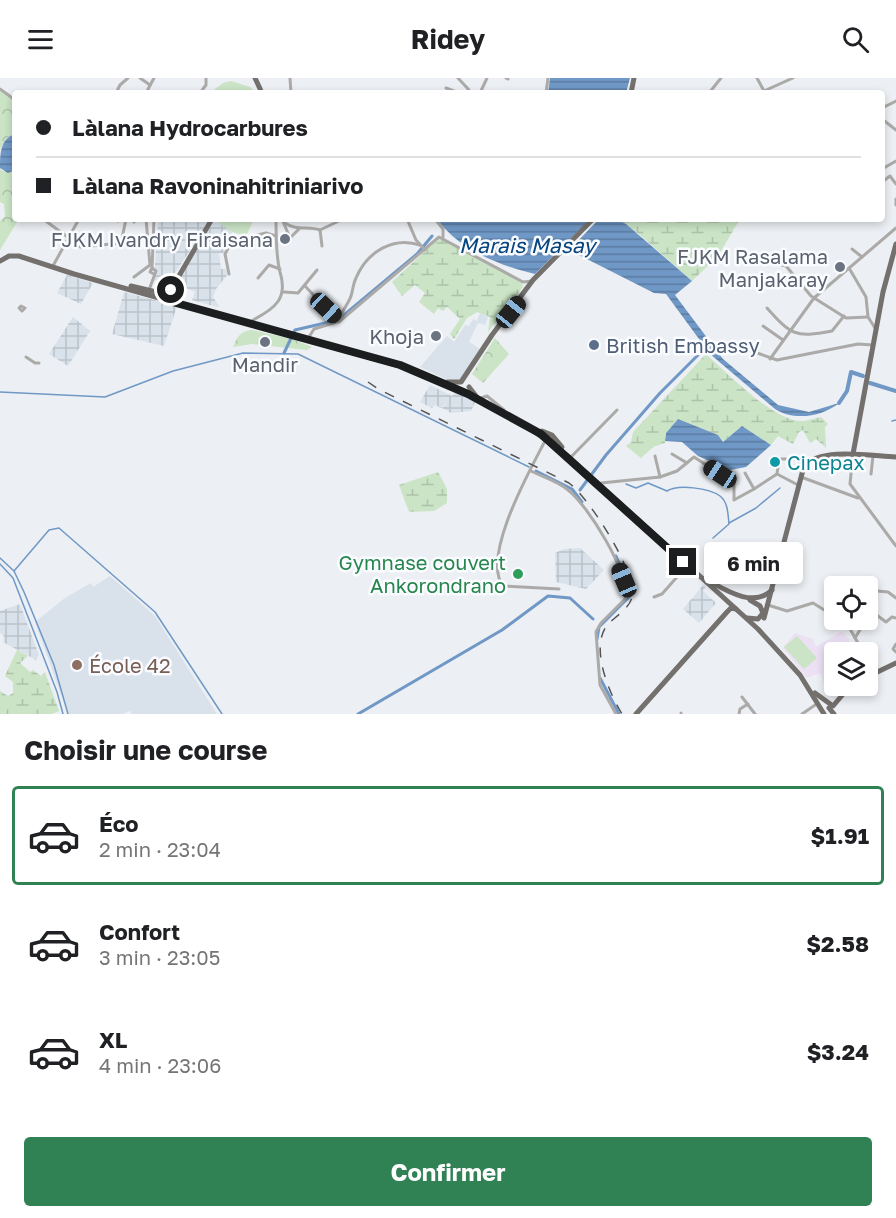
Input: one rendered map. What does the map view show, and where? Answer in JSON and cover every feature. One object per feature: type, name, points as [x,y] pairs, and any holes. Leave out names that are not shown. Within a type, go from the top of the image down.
[{"type":"main road","points":[[171,298],[173,286],[210,222]]},
{"type":"main road","points":[[465,389],[473,369],[511,312],[592,222]]},
{"type":"main road","points":[[313,339],[401,363],[452,383],[461,382],[533,280],[580,236]]},
{"type":"main road","points":[[854,449],[876,330],[896,244]]},
{"type":"main road","points":[[0,259],[15,255],[293,333]]},
{"type":"main road","points":[[54,266],[148,290],[414,370],[465,389],[504,410],[549,440],[695,571],[717,587],[724,598],[788,659],[814,693],[829,708]]},
{"type":"main road","points":[[461,382],[465,389],[530,427],[572,456],[695,571]]},
{"type":"main road","points":[[854,449],[861,455],[896,457]]},
{"type":"main road","points":[[752,623],[759,625],[769,607],[804,466],[810,460],[820,456],[854,449]]},
{"type":"main road","points":[[717,587],[748,598],[760,606],[763,611],[758,619],[746,617]]},
{"type":"main road","points":[[635,714],[727,608],[722,591],[726,589]]},
{"type":"main road","points":[[761,598],[772,590]]},
{"type":"main road","points":[[748,598],[769,597],[769,607]]},
{"type":"main road","points":[[761,598],[767,602],[762,630],[794,663],[814,693]]},
{"type":"main road","points":[[635,714],[726,612],[731,608],[738,610]]},
{"type":"main road","points":[[878,672],[896,663]]},
{"type":"main road","points":[[824,714],[842,696]]},
{"type":"street","points":[[118,90],[128,78]]},
{"type":"street","points":[[140,78],[150,85]]},
{"type":"street","points":[[148,90],[154,78]]},
{"type":"street","points":[[458,78],[470,90]]},
{"type":"street","points":[[711,90],[721,78]]},
{"type":"street","points":[[766,90],[793,78]]},
{"type":"street","points":[[446,88],[451,90]]},
{"type":"street","points":[[885,180],[890,176],[896,184]]},
{"type":"street","points":[[896,199],[896,205]]},
{"type":"street","points":[[47,222],[69,237]]},
{"type":"street","points":[[54,266],[77,222]]},
{"type":"street","points":[[65,244],[81,248],[121,243],[125,222]]},
{"type":"street","points":[[146,222],[152,270]]},
{"type":"street","points":[[148,290],[154,253],[154,222]]},
{"type":"street","points":[[253,320],[269,311],[284,292],[285,284],[280,269],[276,222]]},
{"type":"street","points":[[284,222],[290,238],[299,229]]},
{"type":"street","points":[[286,222],[299,229],[320,230],[337,222]]},
{"type":"street","points":[[409,222],[422,248]]},
{"type":"street","points":[[437,222],[443,230],[443,237]]},
{"type":"street","points":[[770,358],[814,298],[896,228]]},
{"type":"street","points":[[320,230],[322,246]]},
{"type":"street","points":[[229,274],[225,254],[232,241],[266,233],[276,236]]},
{"type":"street","points":[[313,339],[314,329],[339,320],[422,248],[443,237],[523,282],[533,280]]},
{"type":"street","points":[[339,320],[356,277],[371,256],[396,241],[422,248]]},
{"type":"street","points":[[852,249],[863,257]]},
{"type":"street","points":[[774,263],[786,266],[814,298],[844,316],[856,319],[868,317]]},
{"type":"street","points":[[258,278],[269,265],[280,269]]},
{"type":"street","points":[[849,268],[866,297],[868,317],[876,330]]},
{"type":"street","points":[[134,277],[152,270]]},
{"type":"street","points":[[284,292],[298,293],[317,270]]},
{"type":"street","points":[[523,282],[525,291]]},
{"type":"street","points":[[305,286],[339,320]]},
{"type":"street","points":[[767,308],[789,332],[806,334],[832,331],[844,316]]},
{"type":"street","points":[[763,327],[783,340]]},
{"type":"street","points":[[711,345],[740,347],[777,360],[858,344],[874,344]]},
{"type":"street","points":[[26,357],[34,363],[39,363]]},
{"type":"street","points":[[572,456],[617,410]]},
{"type":"street","points":[[549,440],[542,448],[503,535],[498,560],[499,580],[503,586],[559,589]]},
{"type":"street","points":[[854,449],[849,478],[860,498],[896,546]]},
{"type":"street","points":[[672,454],[687,463]]},
{"type":"street","points":[[655,456],[660,477]]},
{"type":"street","points":[[871,474],[873,456]]},
{"type":"street","points":[[601,483],[660,477],[677,471],[694,457],[720,474],[734,476],[734,500],[777,474],[779,459],[796,459],[804,466]]},
{"type":"street","points":[[531,471],[564,486],[578,500],[614,557],[624,580],[625,599],[601,623],[596,639],[600,685],[616,714]]},
{"type":"street","points":[[745,473],[754,489]]},
{"type":"street","points":[[777,474],[798,485]]},
{"type":"street","points":[[801,477],[824,483],[860,498]]},
{"type":"street","points":[[654,597],[662,594],[676,577],[695,571]]},
{"type":"street","points":[[878,591],[888,592],[896,598]]},
{"type":"street","points":[[769,607],[787,611],[811,603],[824,610]]},
{"type":"street","points":[[878,616],[886,622],[892,617],[896,618]]},
{"type":"street","points":[[851,630],[857,642]]},
{"type":"street","points":[[855,638],[860,630]]},
{"type":"street","points":[[896,644],[893,649],[896,652]]},
{"type":"street","points":[[742,697],[756,714]]},
{"type":"street","points":[[739,714],[740,709],[748,704]]},
{"type":"street","points":[[802,714],[810,707],[829,708]]},
{"type":"shaded area","points":[[158,222],[209,222],[175,273],[154,281]]},
{"type":"shaded area","points":[[214,222],[218,222],[231,230],[235,239],[231,240],[223,253],[219,253],[221,269],[226,269],[228,274],[216,289],[213,297],[219,306],[192,300],[195,292],[179,285],[178,278]]},
{"type":"shaded area","points":[[67,275],[93,283],[81,304],[57,293]]},
{"type":"shaded area","points":[[124,292],[177,306],[164,346],[112,334]]},
{"type":"shaded area","points":[[480,313],[488,317],[485,325],[478,323],[469,342],[480,349],[461,379],[450,381],[420,367],[447,336],[454,342],[465,325],[469,326],[473,319],[477,321]]},
{"type":"shaded area","points":[[73,317],[90,331],[68,366],[49,354]]},
{"type":"shaded area","points":[[430,385],[452,396],[456,391],[476,400],[471,411],[451,413],[442,408],[448,400],[441,408],[435,405],[432,408],[420,402]]},
{"type":"shaded area","points":[[580,548],[604,570],[586,589],[556,582],[555,553],[564,549]]},
{"type":"shaded area","points":[[110,576],[155,616],[217,714],[132,714],[130,711],[123,714],[68,714],[35,622],[65,598],[91,583],[93,587]]},
{"type":"shaded area","points":[[704,584],[706,586],[703,591],[716,603],[699,623],[683,609]]},
{"type":"shaded area","points":[[20,604],[39,655],[36,660],[3,642],[4,636],[0,633],[0,611]]},
{"type":"shaded area","points":[[842,631],[850,640],[848,642],[824,642]]},
{"type":"shaded area","points":[[795,633],[813,639],[816,647],[824,642],[824,683],[820,673],[807,678],[783,648]]},
{"type":"green space","points":[[231,81],[254,90],[214,90],[223,83]]},
{"type":"green space","points":[[0,89],[12,98],[12,135],[8,137],[0,149]]},
{"type":"green space","points":[[0,168],[2,171],[12,170],[12,222],[17,222],[0,250],[0,221],[5,216],[4,204],[0,202]]},
{"type":"green space","points":[[218,222],[253,222],[247,234],[238,234]]},
{"type":"green space","points":[[621,222],[738,222],[718,256],[692,281],[639,234]]},
{"type":"green space","points":[[438,239],[446,240],[522,283],[523,287],[488,332],[490,317],[477,312],[467,318],[454,339],[450,334],[460,319],[447,307],[443,311],[438,308],[434,314],[419,302],[425,293],[415,285],[402,296],[392,282]]},
{"type":"green space","points":[[252,330],[292,339],[312,347],[307,350],[252,344],[233,347],[240,335]]},
{"type":"green space","points":[[495,338],[509,354],[483,383],[472,374]]},
{"type":"green space","points":[[706,354],[738,384],[780,414],[793,420],[804,421],[821,417],[828,424],[825,427],[826,448],[816,439],[810,443],[803,430],[799,432],[793,444],[778,436],[771,445],[742,426],[723,442],[718,435],[678,419],[665,434],[665,443],[653,447],[641,458],[626,446],[631,442],[633,432]]},
{"type":"green space","points":[[438,472],[447,489],[447,503],[434,511],[409,512],[399,485]]},
{"type":"green space","points":[[797,636],[817,658],[804,669],[784,647]]},
{"type":"green space","points":[[17,650],[28,656],[20,663],[30,672],[33,670],[41,676],[45,672],[59,711],[52,714],[0,714],[0,691],[8,696],[13,693],[13,682],[5,676]]},
{"type":"water","points":[[550,78],[630,78],[627,90],[548,90]]},
{"type":"water","points":[[12,135],[12,171],[8,173],[0,168],[1,152],[6,139]]},
{"type":"water","name":"Marais Masay","points":[[439,222],[587,222],[535,274],[481,255],[446,230]]},
{"type":"water","points":[[596,222],[626,224],[692,281],[675,295],[723,359],[778,405],[809,412],[839,403],[824,412],[808,416],[791,415],[775,409],[710,354],[666,294],[654,293],[575,253],[575,244]]},
{"type":"water","points":[[678,419],[718,435],[723,442],[742,426],[771,445],[746,467],[730,470],[698,456],[682,442],[665,441],[666,433]]},
{"type":"waterway","points":[[284,353],[295,330],[338,320],[417,254],[432,236]]},
{"type":"waterway","points":[[580,490],[606,455],[660,393],[705,348]]},
{"type":"waterway","points":[[0,392],[105,397],[173,371],[243,353],[298,354],[529,467]]},
{"type":"waterway","points":[[839,403],[847,391],[851,372],[863,376]]},
{"type":"waterway","points":[[870,383],[896,391]]},
{"type":"waterway","points":[[892,421],[896,420]]},
{"type":"waterway","points":[[536,471],[572,489],[582,502]]},
{"type":"waterway","points":[[626,484],[636,488],[648,483],[667,491],[694,488],[720,496],[726,505],[729,524],[713,538]]},
{"type":"waterway","points":[[729,523],[756,508],[780,488]]},
{"type":"waterway","points":[[14,571],[49,530],[59,528],[155,612],[222,714]]},
{"type":"waterway","points":[[597,639],[599,627],[630,596],[629,586],[616,556]]},
{"type":"waterway","points":[[0,558],[14,571],[24,592],[54,665],[68,714]]},
{"type":"waterway","points":[[0,564],[13,578],[57,692],[63,714]]},
{"type":"waterway","points":[[358,714],[502,630],[548,596],[570,598],[593,619]]},
{"type":"waterway","points":[[600,678],[619,714]]},
{"type":"railway","points":[[368,382],[569,483],[588,504],[620,554],[632,586],[631,601],[608,624],[600,644],[607,682],[622,714]]},
{"type":"place","name":"FJKM Ivandry Firaisana","points":[[285,239]]},
{"type":"place","name":"FJKM Rasalama Manjakaray","points":[[840,267]]},
{"type":"place","name":"Khoja","points":[[436,336]]},
{"type":"place","name":"Mandir","points":[[265,342]]},
{"type":"place","name":"British Embassy","points":[[594,345]]},
{"type":"place","name":"Cinepax","points":[[775,462]]},
{"type":"place","name":"Gymnase couvert Ankorondrano","points":[[518,574]]},
{"type":"place","name":"École 42","points":[[77,665]]},
{"type":"route","points":[[171,290],[167,297],[169,301],[400,365],[465,392],[544,436],[547,442],[569,457],[683,562]]}]
